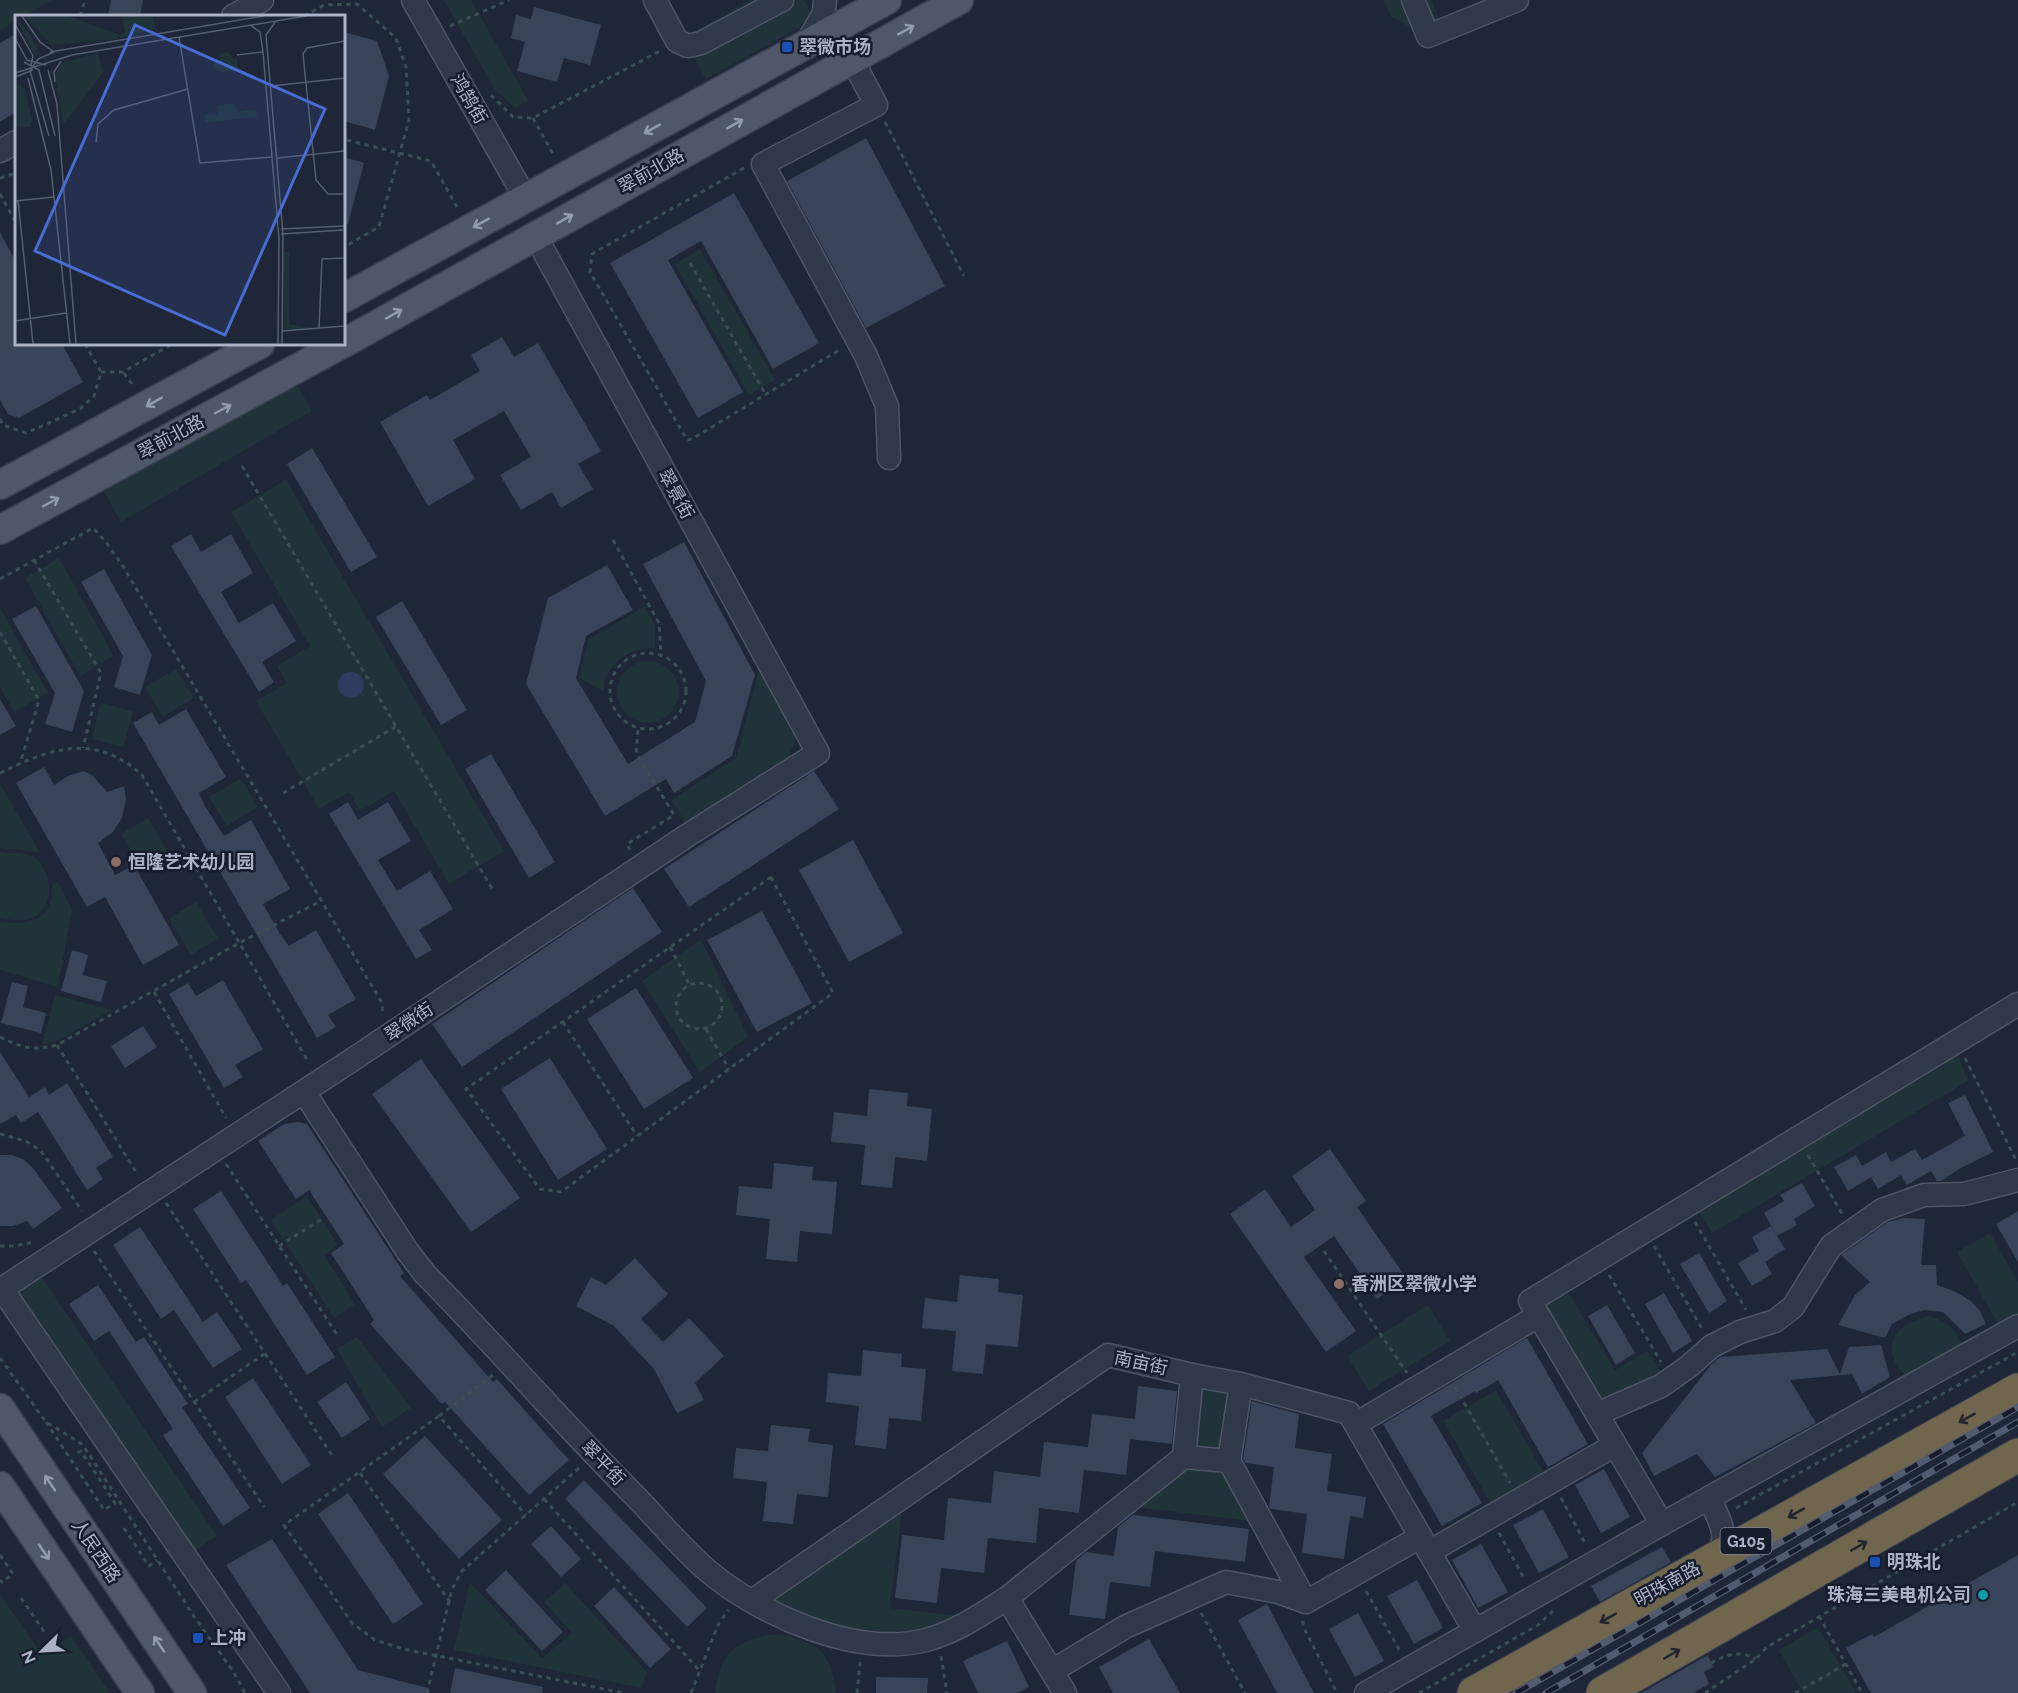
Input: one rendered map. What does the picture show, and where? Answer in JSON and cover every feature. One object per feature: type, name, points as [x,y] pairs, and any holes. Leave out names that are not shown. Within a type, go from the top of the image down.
[{"type":"highway","name":"明珠南路","points":[[1474,1693],[2018,1390]]},
{"type":"highway","points":[[1603,1693],[2018,1455]]},
{"type":"main road","name":"翠前北路","points":[[345,297],[887,0]]},
{"type":"main road","name":"翠前北路","points":[[345,342],[959,0]]},
{"type":"main road","points":[[2,479],[258,345]]},
{"type":"main road","name":"翠前北路","points":[[0,530],[339,345]]},
{"type":"main road","name":"人民西路","points":[[0,1408],[192,1693]]},
{"type":"main road","points":[[0,1486],[140,1693]]},
{"type":"street","points":[[235,15],[262,0]]},
{"type":"street","name":"鸿鹄街","points":[[413,0],[526,199]]},
{"type":"street","points":[[655,0],[677,41],[688,46],[701,43],[782,0]]},
{"type":"street","points":[[805,46],[824,13],[825,0]]},
{"type":"street","points":[[1413,0],[1428,36],[1517,0]]},
{"type":"street","points":[[852,59],[876,105],[763,164],[857,340],[887,406],[889,458]]},
{"type":"street","points":[[0,152],[15,143]]},
{"type":"street","name":"翠景街","points":[[535,235],[818,753]]},
{"type":"street","name":"翠微街","points":[[1,1289],[304,1092],[640,866],[818,753]]},
{"type":"street","points":[[1662,1524],[1530,1301],[2018,1004]]},
{"type":"street","name":"翠平街","points":[[304,1092],[408,1252],[425,1274],[594,1455],[708,1571],[766,1611],[835,1637],[862,1643],[898,1643],[926,1640],[938,1636],[980,1615],[1007,1598],[1184,1457]]},
{"type":"street","points":[[1597,1414],[1661,1386],[1712,1346],[1740,1332],[1775,1321],[1793,1307],[1831,1246],[1882,1210],[1924,1195],[1964,1194],[2018,1180]]},
{"type":"street","points":[[1,1289],[279,1693]]},
{"type":"street","points":[[1356,1424],[1538,1316]]},
{"type":"street","points":[[1366,1693],[1662,1524],[2018,1326]]},
{"type":"street","name":"南亩街","points":[[746,1597],[1108,1354],[1192,1375],[1241,1384],[1349,1413],[1474,1631]]},
{"type":"street","points":[[1192,1375],[1184,1457],[1229,1461]]},
{"type":"street","points":[[1241,1384],[1229,1461],[1306,1602]]},
{"type":"street","points":[[1052,1671],[1125,1627],[1226,1582],[1278,1592],[1306,1602],[1356,1573],[1490,1517],[1615,1445]]},
{"type":"street","points":[[1710,1497],[1738,1530],[1758,1534]]},
{"type":"street","points":[[1710,1497],[1725,1536],[1719,1552],[1713,1559]]},
{"type":"street","points":[[1007,1598],[1065,1693]]},
{"type":"path","points":[[80,15],[85,0]]},
{"type":"path","points":[[450,26],[509,0]]},
{"type":"path","points":[[306,15],[324,5],[357,4],[396,38],[406,68],[409,120],[379,227],[345,246]]},
{"type":"path","points":[[445,17],[456,35]]},
{"type":"path","points":[[489,92],[513,117],[533,118],[677,41]]},
{"type":"path","points":[[876,105],[964,276]]},
{"type":"path","points":[[533,118],[557,160]]},
{"type":"path","points":[[347,140],[431,161],[460,213]]},
{"type":"path","points":[[763,164],[753,163],[592,254],[590,272],[687,440],[857,340]]},
{"type":"path","points":[[0,178],[15,173]]},
{"type":"path","points":[[0,194],[15,221]]},
{"type":"path","points":[[690,263],[766,395]]},
{"type":"path","points":[[0,419],[3,425],[26,433],[80,409],[94,396],[101,372],[86,345]]},
{"type":"path","points":[[101,372],[123,372],[170,345]]},
{"type":"path","points":[[242,466],[494,892]]},
{"type":"path","points":[[0,579],[93,528],[106,542],[124,568],[382,1003],[383,1013],[378,1017]]},
{"type":"path","points":[[613,540],[659,624],[661,655]]},
{"type":"path","points":[[34,560],[101,673],[83,748]]},
{"type":"path","points":[[0,632],[39,700],[20,764]]},
{"type":"path","points":[[643,653],[661,655],[672,661],[680,671],[685,683],[686,696],[682,708],[674,719],[663,726],[651,729],[638,728],[626,723],[617,714],[611,703],[609,691],[611,679],[626,659],[643,653]]},
{"type":"path","points":[[283,793],[397,726]]},
{"type":"path","points":[[638,728],[636,753],[674,815],[627,844],[640,866]]},
{"type":"path","points":[[0,773],[44,753],[83,748],[108,753],[127,762],[142,775],[309,1063]]},
{"type":"path","points":[[771,877],[833,993],[561,1192],[540,1190],[466,1089],[670,946],[771,877]]},
{"type":"path","points":[[0,1037],[21,1047],[32,1049],[57,1045],[239,943],[322,901]]},
{"type":"path","points":[[670,946],[690,986]]},
{"type":"path","points":[[705,984],[721,998],[721,1013],[718,1020],[706,1028],[691,1028],[680,1018],[677,1003],[679,996],[690,986],[705,984]]},
{"type":"path","points":[[153,991],[226,1118]]},
{"type":"path","points":[[563,1021],[636,1136]]},
{"type":"path","points":[[706,1028],[729,1069]]},
{"type":"path","points":[[1956,1041],[2018,1164]]},
{"type":"path","points":[[57,1045],[138,1175]]},
{"type":"path","points":[[0,1134],[26,1141],[42,1151],[82,1211]]},
{"type":"path","points":[[1798,1138],[1852,1231]]},
{"type":"path","points":[[216,1149],[338,1336]]},
{"type":"path","points":[[156,1188],[333,1457]]},
{"type":"path","points":[[1686,1207],[1756,1327]]},
{"type":"path","points":[[279,1246],[322,1219]]},
{"type":"path","points":[[1646,1231],[1712,1346]]},
{"type":"path","points":[[84,1236],[264,1507]]},
{"type":"path","points":[[1324,1251],[1409,1376]]},
{"type":"path","points":[[1600,1259],[1672,1378]]},
{"type":"path","points":[[194,1402],[265,1354]]},
{"type":"path","points":[[0,1358],[104,1510],[115,1503],[81,1451],[75,1454]]},
{"type":"path","points":[[509,1363],[440,1416],[284,1525],[352,1623],[375,1640],[403,1649],[624,1693]]},
{"type":"path","points":[[1445,1371],[1520,1500]]},
{"type":"path","points":[[440,1416],[526,1515]]},
{"type":"path","points":[[45,1421],[83,1445],[195,1618],[233,1671],[245,1693]]},
{"type":"path","points":[[427,1693],[452,1589],[462,1571],[594,1455]]},
{"type":"path","points":[[360,1473],[450,1602]]},
{"type":"path","points":[[1552,1481],[1596,1562]]},
{"type":"path","points":[[544,1498],[700,1671]]},
{"type":"path","points":[[1705,1693],[1756,1659],[1767,1647],[2018,1502]]},
{"type":"path","points":[[1490,1517],[1534,1597]]},
{"type":"path","points":[[124,1528],[149,1566],[157,1560]]},
{"type":"path","points":[[0,1555],[13,1574],[2,1582],[0,1580]]},
{"type":"path","points":[[1356,1573],[1410,1668]]},
{"type":"path","points":[[691,1693],[718,1625],[746,1597]]},
{"type":"path","points":[[1193,1597],[1245,1693]]},
{"type":"path","points":[[21,1598],[45,1634]]},
{"type":"path","points":[[1306,1602],[1303,1626],[1337,1693]]},
{"type":"path","points":[[1419,1693],[1538,1624],[1560,1605]]},
{"type":"path","points":[[1819,1616],[1862,1693]]},
{"type":"path","points":[[938,1636],[947,1693]]},
{"type":"path","points":[[856,1693],[862,1643]]},
{"type":"path","points":[[1711,1663],[1737,1652],[1756,1659]]},
{"type":"path","points":[[1795,1693],[1846,1664]]},
{"type":"shaded area","points":[[0,0],[52,0],[26,15],[15,15],[15,22],[0,30]]},
{"type":"shaded area","points":[[444,0],[471,0],[528,100],[515,108],[495,90]]},
{"type":"shaded area","points":[[751,0],[804,0],[815,19],[706,79],[683,38]]},
{"type":"shaded area","points":[[1384,0],[1431,0],[1439,21],[1416,30],[1391,17]]},
{"type":"shaded area","points":[[700,249],[775,380],[749,395],[675,264]]},
{"type":"shaded area","points":[[296,383],[312,411],[121,522],[102,488]]},
{"type":"shaded area","points":[[286,480],[504,851],[449,884],[394,791],[360,811],[349,792],[319,809],[256,701],[287,683],[277,666],[310,646],[231,512]]},
{"type":"shaded area","points":[[59,558],[114,656],[80,676],[25,578]]},
{"type":"shaded area","points":[[645,606],[655,625],[655,648],[640,649],[614,664],[604,682],[604,691],[579,678],[589,639]]},
{"type":"shaded area","points":[[0,608],[48,693],[14,712],[0,687]]},
{"type":"shaded area","points":[[642,661],[654,661],[670,670],[677,680],[679,692],[677,704],[670,714],[654,723],[642,723],[631,718],[622,709],[617,698],[617,686],[622,675],[631,666]]},
{"type":"shaded area","points":[[760,666],[797,733],[789,758],[687,825],[671,800],[736,758]]},
{"type":"shaded area","points":[[176,669],[194,698],[163,717],[145,687]]},
{"type":"shaded area","points":[[100,703],[133,711],[124,747],[92,739]]},
{"type":"shaded area","points":[[241,778],[258,807],[227,826],[209,797]]},
{"type":"shaded area","points":[[0,784],[40,852],[0,848]]},
{"type":"shaded area","points":[[148,818],[170,855],[143,871],[121,834]]},
{"type":"shaded area","points":[[0,852],[32,856],[44,870],[48,879],[49,897],[46,906],[32,918],[12,920],[0,918]]},
{"type":"shaded area","points":[[58,882],[72,909],[58,987],[0,970],[0,922],[21,923],[38,918],[49,906],[52,885]]},
{"type":"shaded area","points":[[196,902],[218,939],[191,955],[169,918]]},
{"type":"shaded area","points":[[701,939],[748,1037],[700,1072],[642,981]]},
{"type":"shaded area","points":[[55,995],[112,1010],[55,1042],[42,1044]]},
{"type":"shaded area","points":[[1956,1049],[1968,1081],[1712,1233],[1696,1208]]},
{"type":"shaded area","points":[[307,1196],[338,1245],[324,1255],[355,1304],[334,1318],[271,1220]]},
{"type":"shaded area","points":[[1990,1233],[2018,1282],[2018,1313],[1998,1324],[1957,1252]]},
{"type":"shaded area","points":[[41,1276],[217,1536],[190,1554],[14,1294]]},
{"type":"shaded area","points":[[1568,1292],[1615,1370],[1647,1351],[1665,1377],[1604,1404],[1546,1305]]},
{"type":"shaded area","points":[[1428,1305],[1450,1341],[1369,1391],[1347,1356]]},
{"type":"shaded area","points":[[1930,1316],[1951,1327],[1964,1348],[1906,1378],[1894,1360],[1893,1341],[1901,1329],[1914,1321]]},
{"type":"shaded area","points":[[357,1337],[411,1408],[382,1427],[337,1349]]},
{"type":"shaded area","points":[[1200,1380],[1233,1388],[1225,1453],[1193,1450]]},
{"type":"shaded area","points":[[1496,1390],[1544,1473],[1491,1504],[1443,1421]]},
{"type":"shaded area","points":[[1188,1465],[1224,1471],[1250,1521],[1134,1507]]},
{"type":"shaded area","points":[[902,1509],[890,1608],[960,1616],[920,1633],[864,1635],[811,1618],[770,1599]]},
{"type":"shaded area","points":[[470,1582],[542,1658],[572,1633],[544,1602],[565,1583],[647,1672],[642,1688],[454,1650]]},
{"type":"shaded area","points":[[0,1594],[42,1655],[71,1636],[110,1693],[0,1693]]},
{"type":"shaded area","points":[[1818,1627],[1856,1693],[1803,1693],[1779,1650]]},
{"type":"shaded area","points":[[780,1634],[805,1641],[821,1652],[830,1668],[836,1693],[715,1693],[721,1666],[734,1649],[754,1639]]},
{"type":"water","points":[[351,672],[360,676],[364,685],[360,694],[351,698],[342,694],[338,685],[342,676]]},
{"type":"building","points":[[111,0],[143,0],[140,15],[108,15]]},
{"type":"building","points":[[534,7],[601,25],[590,65],[564,58],[557,82],[517,71],[525,42],[511,38],[516,15],[531,19]]},
{"type":"building","points":[[345,32],[377,41],[389,76],[375,130],[345,121]]},
{"type":"building","points":[[15,35],[15,113],[0,122],[0,43]]},
{"type":"building","points":[[866,138],[945,286],[866,328],[787,181]]},
{"type":"building","points":[[345,157],[364,163],[348,224],[345,223]]},
{"type":"building","points":[[734,193],[819,343],[773,369],[701,241],[668,260],[743,392],[698,418],[610,263]]},
{"type":"building","points":[[0,232],[15,260],[15,345],[63,345],[83,382],[19,418],[8,414],[0,400]]},
{"type":"building","points":[[502,337],[514,357],[538,343],[601,451],[578,464],[593,489],[561,508],[552,492],[521,510],[500,475],[531,457],[504,411],[453,440],[475,479],[428,506],[380,422],[427,395],[430,400],[480,371],[471,355]]},
{"type":"building","points":[[312,448],[377,557],[351,572],[287,464]]},
{"type":"building","points":[[191,534],[201,552],[231,534],[253,573],[221,592],[239,623],[273,603],[296,641],[262,662],[274,682],[259,692],[171,546]]},
{"type":"building","points":[[684,542],[755,675],[732,756],[674,793],[666,779],[605,816],[526,684],[548,598],[607,565],[633,610],[586,636],[576,678],[628,764],[695,722],[706,681],[643,564]]},
{"type":"building","points":[[104,569],[152,655],[140,695],[114,687],[123,656],[81,582]]},
{"type":"building","points":[[402,601],[467,710],[441,725],[376,617]]},
{"type":"building","points":[[36,606],[84,691],[72,732],[45,724],[55,693],[12,619]]},
{"type":"building","points":[[0,699],[16,726],[0,735]]},
{"type":"building","points":[[186,709],[226,777],[199,793],[205,806],[224,836],[251,820],[290,889],[263,904],[280,934],[289,946],[316,930],[356,999],[328,1015],[336,1027],[317,1038],[133,723],[152,712],[159,725]]},
{"type":"building","points":[[491,754],[555,862],[529,878],[465,769]]},
{"type":"building","points":[[44,767],[54,785],[68,776],[83,771],[92,775],[107,792],[124,786],[126,800],[122,818],[113,832],[98,843],[115,875],[134,865],[179,945],[143,965],[105,897],[87,907],[16,783]]},
{"type":"building","points":[[814,771],[839,809],[689,907],[664,869]]},
{"type":"building","points":[[348,802],[358,820],[388,802],[411,841],[378,860],[397,891],[430,871],[453,909],[419,930],[432,950],[416,959],[329,814]]},
{"type":"building","points":[[853,840],[903,933],[849,962],[799,870]]},
{"type":"building","points":[[633,888],[662,932],[462,1067],[432,1024]]},
{"type":"building","points":[[762,911],[812,1003],[757,1032],[707,940]]},
{"type":"building","points":[[72,950],[88,955],[83,975],[107,981],[101,1002],[61,991]]},
{"type":"building","points":[[223,980],[263,1049],[235,1065],[243,1077],[224,1088],[169,994],[188,983],[196,996]]},
{"type":"building","points":[[12,982],[28,986],[23,1007],[46,1013],[41,1033],[1,1023]]},
{"type":"building","points":[[636,988],[693,1078],[644,1109],[587,1019]]},
{"type":"building","points":[[143,1026],[157,1047],[125,1068],[111,1046]]},
{"type":"building","points":[[0,1052],[29,1097],[45,1087],[49,1095],[67,1083],[113,1157],[96,1168],[103,1179],[87,1190],[38,1112],[21,1123],[16,1115],[0,1124]]},
{"type":"building","points":[[550,1058],[607,1149],[558,1180],[501,1089]]},
{"type":"building","points":[[421,1059],[520,1198],[471,1232],[372,1094]]},
{"type":"building","points":[[869,1089],[908,1093],[907,1106],[932,1109],[927,1161],[895,1157],[892,1188],[861,1185],[865,1145],[831,1142],[834,1112],[867,1116]]},
{"type":"building","points":[[1965,1095],[1993,1152],[1941,1181],[1937,1181],[1931,1171],[1907,1185],[1901,1175],[1878,1189],[1871,1177],[1848,1191],[1834,1167],[1856,1155],[1862,1166],[1886,1152],[1891,1162],[1915,1149],[1922,1160],[1965,1136],[1948,1103]]},
{"type":"building","points":[[298,1122],[307,1124],[404,1273],[400,1276],[493,1382],[497,1379],[569,1460],[529,1495],[445,1402],[442,1404],[370,1324],[374,1320],[331,1253],[344,1244],[309,1190],[296,1199],[258,1141],[284,1124]]},
{"type":"building","points":[[1330,1149],[1366,1201],[1357,1207],[1407,1279],[1377,1299],[1334,1236],[1304,1257],[1356,1331],[1326,1352],[1230,1214],[1265,1189],[1291,1227],[1315,1210],[1292,1176]]},
{"type":"building","points":[[0,1155],[11,1155],[23,1159],[33,1168],[62,1208],[33,1229],[27,1221],[13,1226],[0,1226]]},
{"type":"building","points":[[774,1163],[813,1167],[812,1180],[837,1182],[832,1234],[800,1231],[797,1262],[766,1259],[770,1219],[736,1215],[739,1186],[772,1189]]},
{"type":"building","points":[[1802,1183],[1815,1206],[1794,1219],[1797,1225],[1777,1236],[1764,1213],[1784,1201],[1780,1195]]},
{"type":"building","points":[[221,1191],[283,1286],[287,1283],[335,1357],[307,1375],[246,1280],[241,1283],[193,1209]]},
{"type":"building","points":[[2018,1211],[2018,1262],[1996,1224]]},
{"type":"building","points":[[1904,1218],[1925,1219],[1921,1265],[1936,1265],[1937,1285],[1954,1291],[1971,1301],[1980,1311],[1986,1324],[1965,1334],[1943,1312],[1924,1310],[1908,1315],[1892,1324],[1885,1338],[1838,1325],[1855,1295],[1870,1282],[1841,1255],[1888,1222]]},
{"type":"building","points":[[1771,1226],[1785,1249],[1765,1262],[1772,1274],[1752,1286],[1738,1263],[1759,1251],[1752,1237]]},
{"type":"building","points":[[140,1227],[203,1322],[217,1312],[242,1349],[213,1368],[174,1310],[161,1319],[113,1245]]},
{"type":"building","points":[[1699,1253],[1727,1301],[1709,1313],[1680,1264]]},
{"type":"building","points":[[635,1258],[668,1294],[641,1319],[663,1342],[689,1318],[724,1356],[695,1383],[704,1400],[677,1413],[654,1369],[614,1326],[576,1306],[591,1277],[606,1285]]},
{"type":"building","points":[[960,1275],[999,1279],[998,1292],[1023,1295],[1018,1347],[986,1344],[983,1374],[952,1371],[956,1331],[922,1328],[925,1298],[957,1302]]},
{"type":"building","points":[[98,1285],[136,1342],[144,1337],[188,1404],[182,1407],[250,1508],[223,1526],[163,1435],[173,1429],[109,1331],[94,1341],[69,1304]]},
{"type":"building","points":[[1664,1293],[1692,1341],[1673,1353],[1645,1304]]},
{"type":"building","points":[[1607,1305],[1635,1353],[1616,1365],[1588,1316]]},
{"type":"building","points":[[1527,1338],[1588,1444],[1548,1467],[1498,1380],[1476,1393],[1475,1391],[1431,1416],[1482,1503],[1442,1526],[1383,1424]]},
{"type":"building","points":[[1881,1345],[1890,1377],[1862,1394],[1852,1374],[1790,1380],[1816,1423],[1715,1477],[1697,1454],[1654,1476],[1642,1453],[1710,1366],[1720,1357],[1827,1349],[1840,1374],[1849,1347]]},
{"type":"building","points":[[863,1350],[902,1354],[901,1367],[926,1369],[921,1421],[889,1418],[886,1449],[855,1445],[859,1406],[826,1402],[828,1373],[861,1376]]},
{"type":"building","points":[[253,1378],[311,1465],[282,1484],[225,1397]]},
{"type":"building","points":[[346,1382],[370,1419],[342,1438],[317,1402]]},
{"type":"building","points":[[1138,1386],[1177,1391],[1172,1444],[1130,1439],[1126,1475],[1084,1470],[1079,1513],[1039,1508],[1036,1543],[988,1538],[984,1573],[941,1568],[937,1603],[895,1598],[902,1535],[944,1540],[948,1498],[991,1503],[994,1471],[1040,1477],[1044,1442],[1088,1447],[1092,1414],[1135,1419]]},
{"type":"building","points":[[1252,1401],[1299,1414],[1295,1448],[1332,1454],[1327,1491],[1366,1497],[1363,1518],[1350,1516],[1344,1559],[1302,1553],[1307,1514],[1269,1507],[1274,1467],[1246,1463],[1243,1459]]},
{"type":"building","points":[[771,1425],[810,1429],[808,1442],[833,1445],[828,1497],[797,1494],[793,1524],[763,1521],[767,1482],[733,1478],[736,1448],[768,1451]]},
{"type":"building","points":[[425,1436],[502,1520],[459,1559],[383,1474]]},
{"type":"building","points":[[1604,1469],[1630,1517],[1601,1533],[1575,1485]]},
{"type":"building","points":[[584,1480],[707,1608],[687,1627],[565,1499]]},
{"type":"building","points":[[348,1493],[423,1604],[393,1624],[318,1514]]},
{"type":"building","points":[[1543,1509],[1569,1557],[1539,1573],[1513,1525]]},
{"type":"building","points":[[1133,1515],[1249,1529],[1245,1562],[1155,1551],[1150,1587],[1110,1582],[1105,1619],[1069,1615],[1076,1561],[1086,1552],[1114,1556],[1118,1527]]},
{"type":"building","points":[[551,1526],[581,1559],[561,1577],[531,1544]]},
{"type":"building","points":[[272,1539],[358,1670],[428,1688],[427,1693],[310,1693],[226,1565]]},
{"type":"building","points":[[1481,1544],[1508,1592],[1478,1608],[1452,1560]]},
{"type":"building","points":[[1662,1547],[1671,1562],[1600,1602],[1591,1586]]},
{"type":"building","name":"珠海三美电机公司","points":[[2018,1555],[2018,1693],[1871,1693],[1846,1648],[1872,1634],[1874,1637]]},
{"type":"building","points":[[506,1570],[563,1632],[542,1651],[485,1590]]},
{"type":"building","points":[[1417,1580],[1443,1628],[1414,1644],[1387,1596]]},
{"type":"building","points":[[614,1587],[671,1649],[650,1668],[594,1606]]},
{"type":"building","points":[[1267,1604],[1314,1693],[1277,1693],[1238,1620]]},
{"type":"building","points":[[1358,1613],[1384,1661],[1355,1677],[1329,1629]]},
{"type":"building","points":[[1149,1639],[1180,1693],[1113,1693],[1099,1667]]},
{"type":"building","points":[[1007,1641],[1029,1687],[1017,1693],[978,1693],[963,1661]]},
{"type":"building","points":[[1708,1655],[1713,1667],[1704,1672],[1709,1684],[1693,1693],[1641,1693]]},
{"type":"building","points":[[455,1668],[543,1687],[542,1693],[450,1693]]},
{"type":"building","points":[[876,1677],[928,1678],[927,1693],[876,1693]]},
{"type":"railway","points":[[1516,1693],[2018,1407]]},
{"type":"railway","points":[[1546,1693],[2018,1422]]},
{"type":"place","name":"翠微市场","points":[[787,47]]},
{"type":"place","name":"恒隆艺术幼儿园","points":[[116,862]]},
{"type":"place","name":"香洲区翠微小学","points":[[1339,1284]]},
{"type":"place","name":"明珠北","points":[[1875,1562]]},
{"type":"place","name":"珠海三美电机公司","points":[[1983,1595]]},
{"type":"place","name":"上冲","points":[[198,1638]]}]
